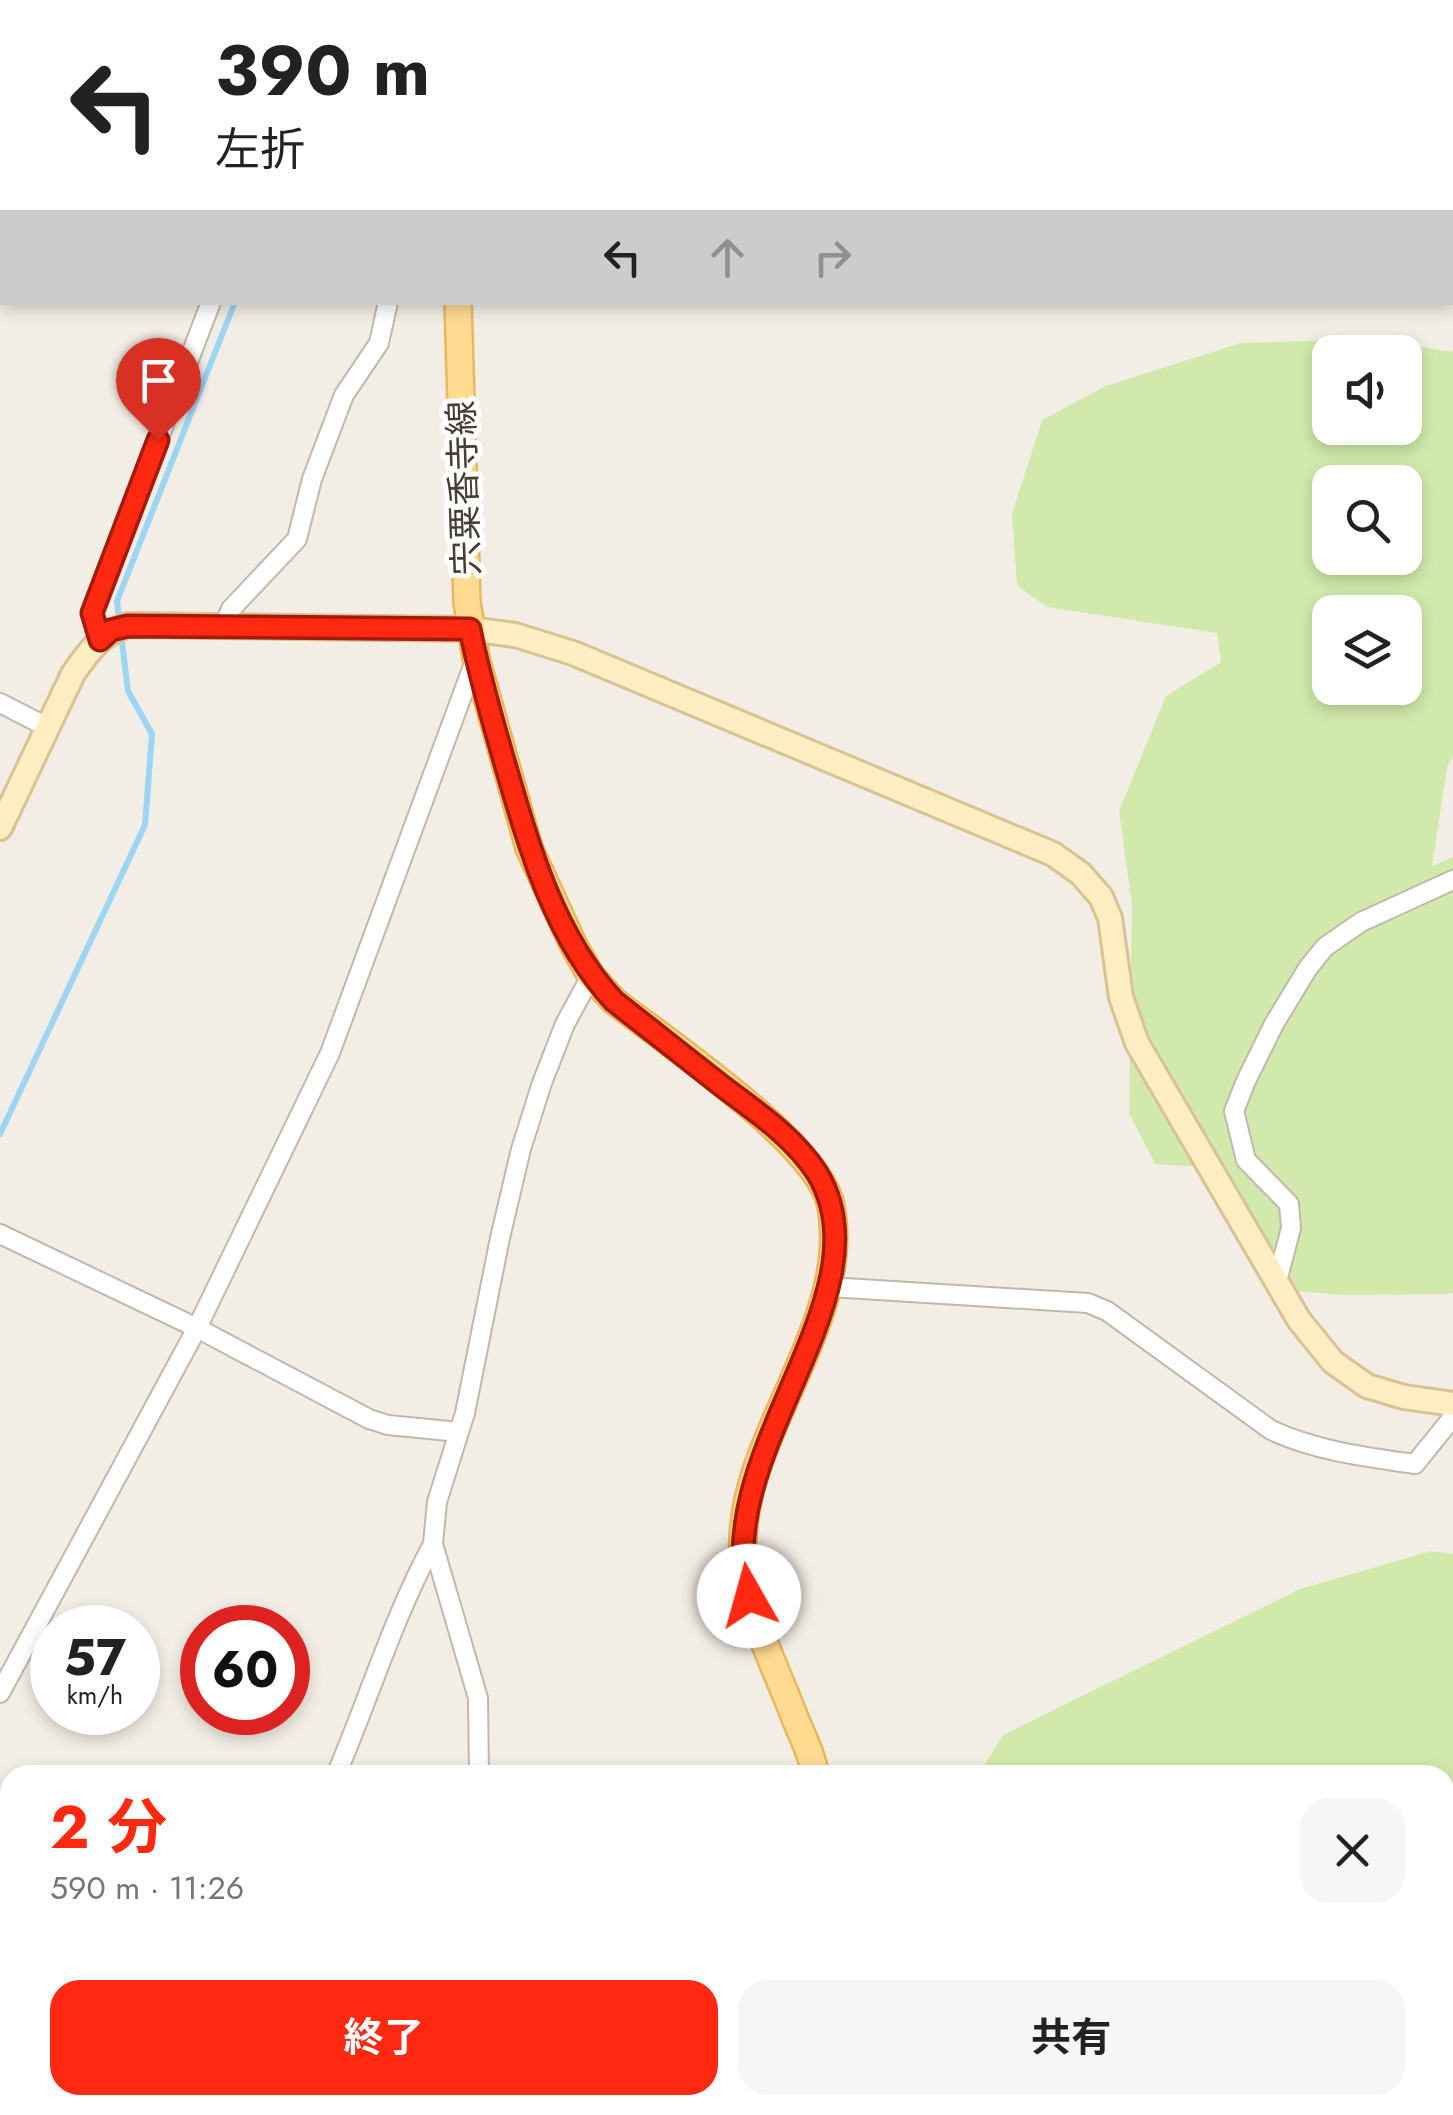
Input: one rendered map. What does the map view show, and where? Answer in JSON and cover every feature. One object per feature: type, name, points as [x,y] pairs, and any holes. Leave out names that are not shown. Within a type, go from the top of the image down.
[{"type":"main road","name":"宍粟香寺線","points":[[458,305],[470,629],[529,848],[591,976],[614,1001],[777,1128],[816,1172],[830,1202],[834,1236],[829,1287],[763,1450],[749,1494],[742,1535],[743,1574],[755,1617],[811,1765]]},
{"type":"street","points":[[113,632],[92,613],[210,305]]},
{"type":"street","points":[[224,625],[231,609],[297,539],[312,479],[344,395],[379,343],[387,305]]},
{"type":"street","points":[[0,828],[73,674],[113,632],[224,625],[470,629],[515,636],[573,653],[1053,854],[1082,874],[1101,897],[1110,918],[1121,997],[1137,1044],[1299,1320],[1333,1362],[1367,1386],[1404,1397],[1453,1404]]},
{"type":"street","points":[[0,1694],[198,1328],[346,1017],[476,658]]},
{"type":"street","points":[[0,703],[47,727]]},
{"type":"street","points":[[1278,1281],[1291,1228],[1289,1204],[1246,1160],[1234,1111],[1246,1081],[1274,1024],[1325,947],[1361,922],[1453,880]]},
{"type":"street","points":[[479,1765],[478,1698],[434,1544],[437,1502],[459,1432],[522,1149],[565,1024],[591,976]]},
{"type":"street","points":[[0,1234],[198,1328],[369,1419],[388,1425],[459,1432]]},
{"type":"street","points":[[829,1287],[1088,1303],[1107,1310],[1271,1430],[1294,1441],[1346,1454],[1415,1464],[1453,1417]]},
{"type":"street","points":[[340,1765],[400,1610],[434,1544]]},
{"type":"green space","points":[[1312,341],[1312,445],[1422,445],[1422,347],[1453,352],[1453,756],[1447,768],[1432,866],[1453,857],[1453,1293],[1342,1295],[1296,1291],[1243,1206],[1214,1168],[1155,1164],[1129,1113],[1132,905],[1119,811],[1166,696],[1221,662],[1217,633],[1047,607],[1017,586],[1012,514],[1042,420],[1106,386],[1241,343]]},
{"type":"green space","points":[[1431,1551],[1453,1554],[1453,1765],[984,1765],[1003,1735],[1300,1589]]},
{"type":"waterway","points":[[0,1134],[145,825],[152,734],[128,691],[117,601],[234,305]]},
{"type":"route","points":[[158,440],[92,613],[100,640],[111,630],[128,626],[470,629],[529,848],[591,976],[614,1001],[777,1128],[816,1172],[830,1202],[834,1236],[829,1287],[749,1494],[742,1535],[743,1574],[749,1596]]}]
